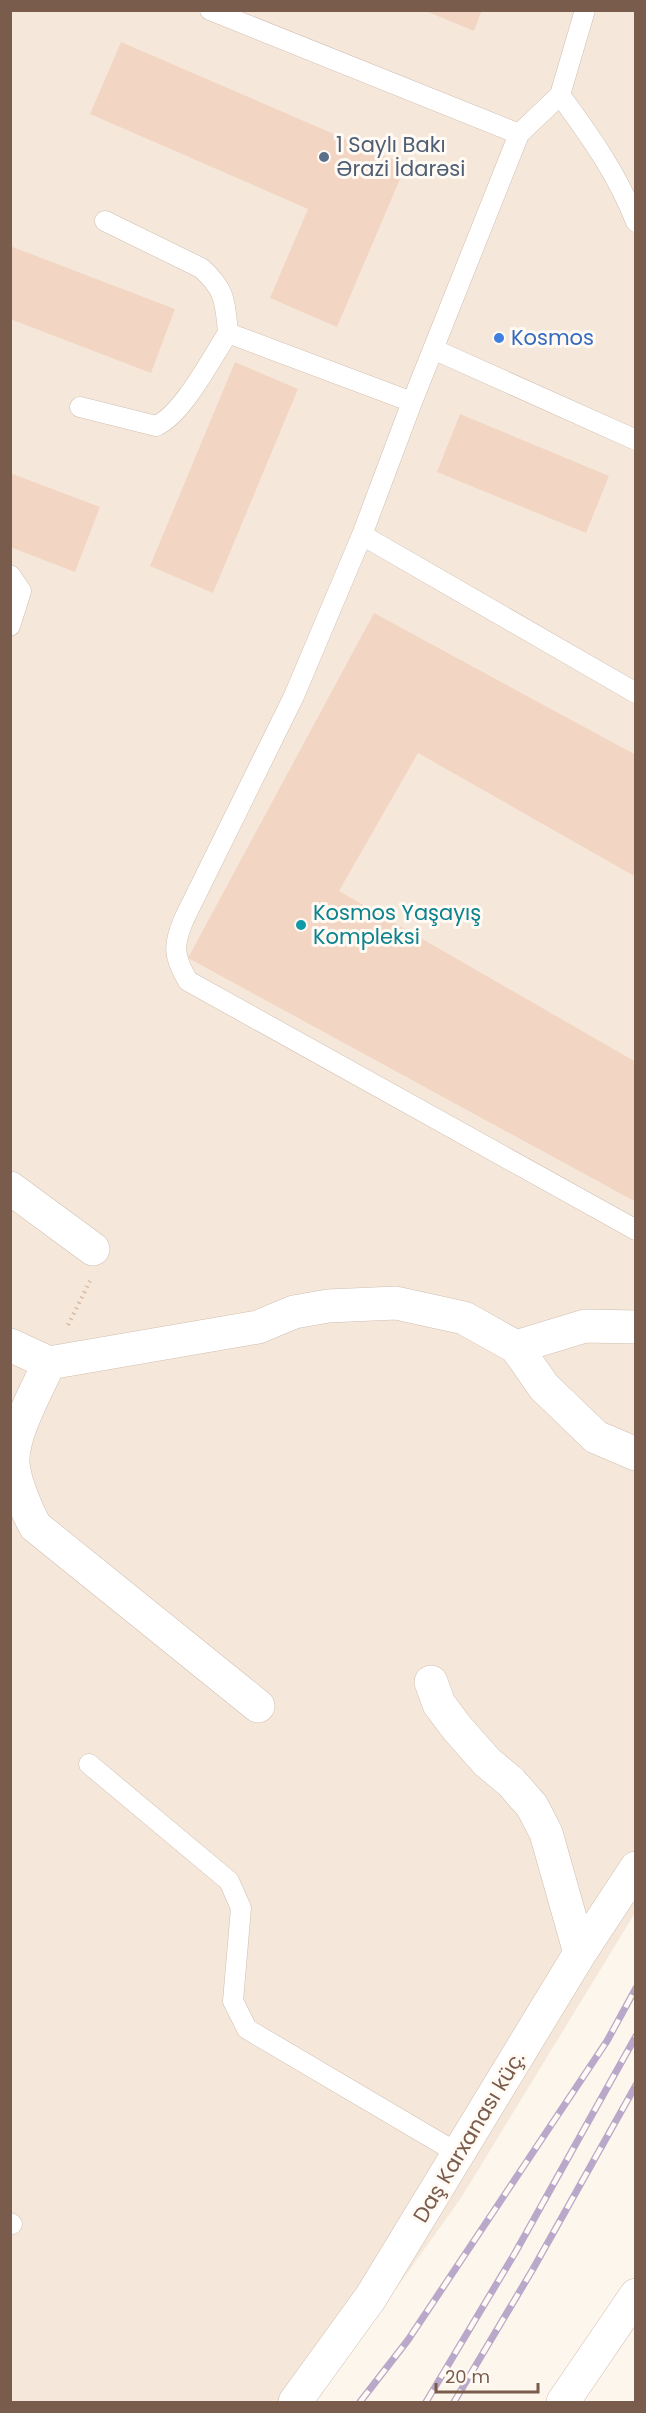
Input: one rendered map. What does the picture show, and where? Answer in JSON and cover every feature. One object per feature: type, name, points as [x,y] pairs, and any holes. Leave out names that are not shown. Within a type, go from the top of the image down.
[{"type":"street","points":[[10,1188],[93,1248]]},
{"type":"street","points":[[10,1345],[49,1363],[258,1327],[294,1312],[328,1306],[396,1303],[464,1318],[516,1347],[544,1387],[596,1437],[636,1454]]},
{"type":"street","points":[[516,1347],[585,1326],[636,1327]]},
{"type":"street","points":[[49,1363],[19,1429],[13,1464],[26,1508],[35,1526],[258,1706]]},
{"type":"street","points":[[431,1682],[439,1704],[457,1728],[532,1806],[546,1833],[580,1953]]},
{"type":"street","name":"Daş Karxanası küç.","points":[[295,2403],[371,2297],[580,1953],[636,1868]]},
{"type":"street","points":[[563,2403],[636,2295]]},
{"type":"lane","points":[[210,10],[519,134]]},
{"type":"lane","points":[[585,10],[560,95],[519,134],[412,402],[362,535],[294,696],[184,918],[175,941],[177,964],[188,981],[636,1230]]},
{"type":"lane","points":[[560,95],[602,153],[626,195],[636,222]]},
{"type":"lane","points":[[80,407],[156,426],[166,421],[178,409],[228,333],[225,297],[210,276],[201,268],[105,221]]},
{"type":"lane","points":[[228,333],[412,402]]},
{"type":"lane","points":[[433,349],[636,440]]},
{"type":"lane","points":[[362,535],[636,693]]},
{"type":"lane","points":[[10,574],[21,591],[10,626]]},
{"type":"lane","points":[[88,1764],[229,1881],[241,1908],[233,2001],[247,2029],[459,2154]]},
{"type":"path","points":[[49,1363],[96,1270],[93,1248]]},
{"type":"shaded area","points":[[11,11],[635,11],[635,1913],[461,2198],[315,2402],[11,2402]]},
{"type":"building","points":[[423,10],[482,10],[474,31]]},
{"type":"building","points":[[121,42],[406,165],[337,327],[270,298],[308,209],[90,114]]},
{"type":"building","points":[[10,246],[175,309],[151,373],[10,319]]},
{"type":"building","points":[[235,362],[298,389],[213,593],[150,566]]},
{"type":"building","points":[[460,414],[609,476],[586,533],[437,472]]},
{"type":"building","points":[[10,473],[100,507],[75,572],[10,547]]},
{"type":"building","name":"Kosmos Yaşayış Kompleksi","points":[[374,613],[636,755],[636,877],[418,753],[339,891],[636,1062],[636,1202],[188,958]]},
{"type":"railway","points":[[360,2402],[408,2340],[607,2041],[636,1988]]},
{"type":"railway","points":[[426,2402],[515,2253],[636,2036]]},
{"type":"railway","points":[[454,2402],[533,2269],[636,2085]]},
{"type":"place","name":"1 Saylı Bakı Ərazi İdarəsi","points":[[324,157]]},
{"type":"place","name":"Kosmos","points":[[499,338]]},
{"type":"place","name":"Kosmos Yaşayış Kompleksi","points":[[301,925]]}]
